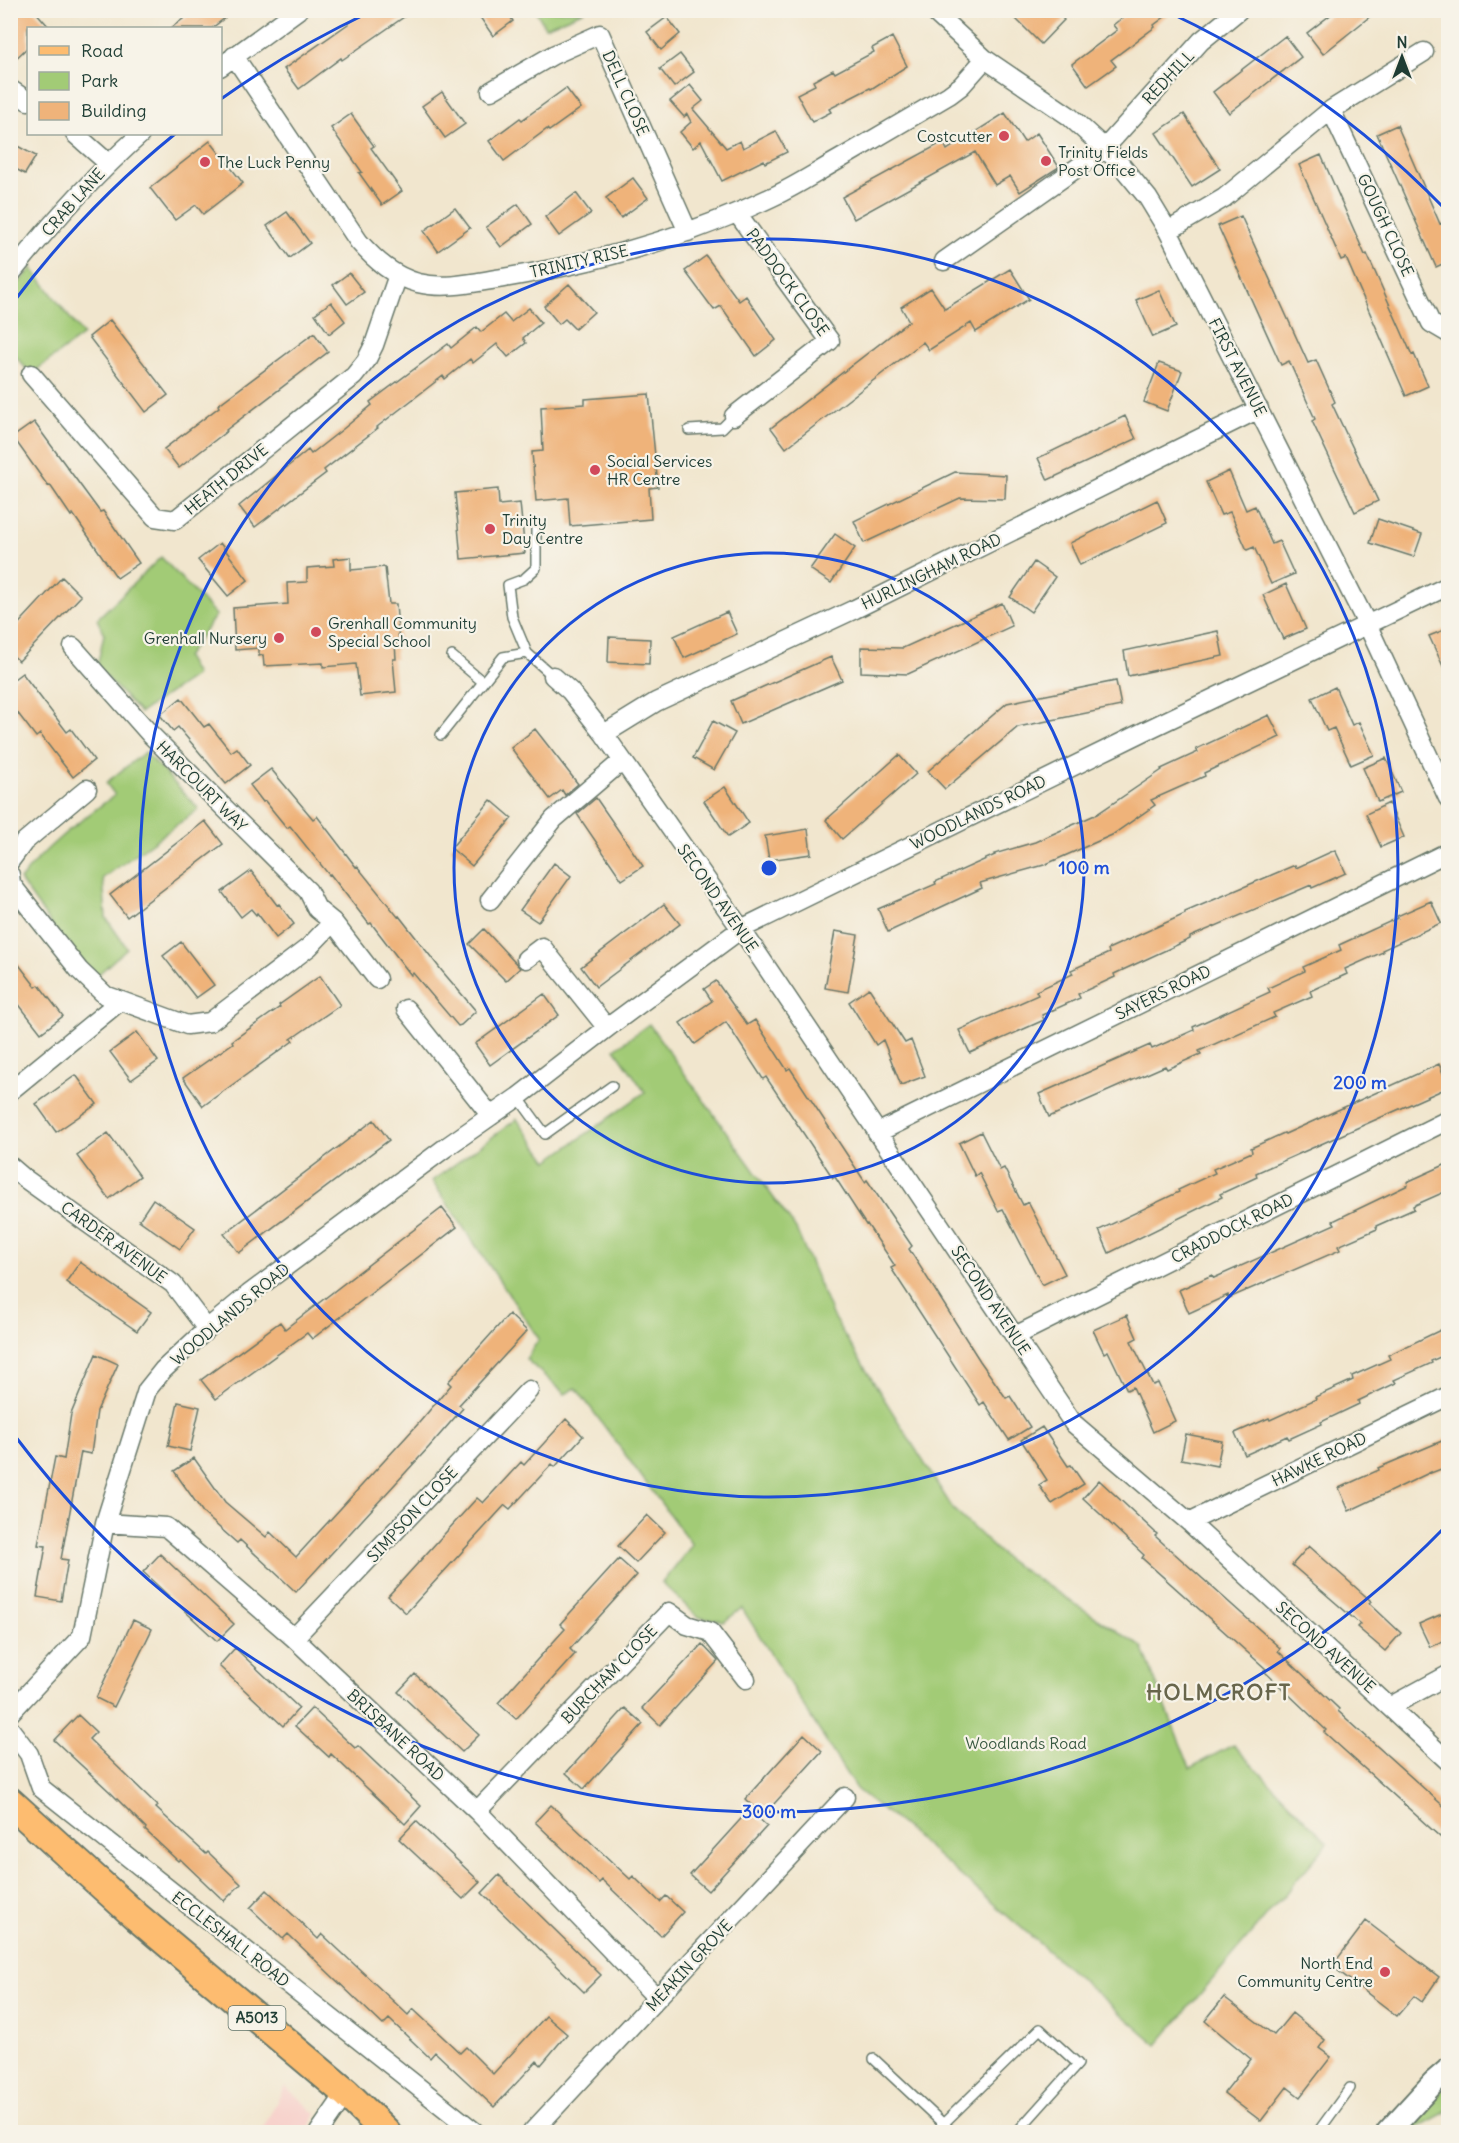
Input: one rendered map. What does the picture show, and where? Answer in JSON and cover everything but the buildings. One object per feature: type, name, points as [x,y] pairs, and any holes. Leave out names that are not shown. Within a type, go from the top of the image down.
[{"type":"main road","name":"A5013","points":[[10,1802],[137,1917],[346,2093],[386,2133]]},
{"type":"street","points":[[227,62],[298,10]]},
{"type":"street","name":"FIRST AVENUE","points":[[932,10],[986,59],[1069,116],[1116,158],[1148,198],[1168,231],[1367,624],[1449,798]]},
{"type":"street","name":"REDHILL","points":[[944,261],[1104,149],[1201,42],[1239,10]]},
{"type":"street","name":"DELL CLOSE","points":[[491,91],[553,55],[600,34],[688,232]]},
{"type":"street","points":[[1168,231],[1224,198],[1331,110],[1424,52]]},
{"type":"street","name":"TRINITY RISE","points":[[227,62],[359,242],[383,266],[398,275],[418,283],[442,286],[550,270],[639,247],[688,232],[737,213],[801,182],[950,95],[986,59]]},
{"type":"street","points":[[10,89],[27,100]]},
{"type":"street","name":"GOUGH CLOSE","points":[[1331,110],[1431,323],[1449,333]]},
{"type":"street","points":[[76,135],[108,163]]},
{"type":"street","name":"CRAB LANE","points":[[10,275],[52,224],[108,163],[140,135]]},
{"type":"street","name":"PADDOCK CLOSE","points":[[734,416],[831,342],[737,213]]},
{"type":"street","name":"HEATH DRIVE","points":[[31,374],[155,517],[175,520],[354,376],[366,361],[374,345],[398,275]]},
{"type":"street","name":"HURLINGHAM ROAD","points":[[604,734],[656,702],[855,609],[1259,409]]},
{"type":"street","name":"WOODLANDS ROAD","points":[[10,1713],[82,1636],[105,1523],[147,1390],[163,1370],[207,1329],[286,1266],[518,1097],[741,929],[913,843],[1449,586]]},
{"type":"street","name":"HARCOURT WAY","points":[[73,647],[150,734],[308,891],[317,909],[333,922],[377,979]]},
{"type":"street","name":"SECOND AVENUE","points":[[553,676],[570,691],[604,734],[741,929],[1074,1422],[1190,1522],[1449,1761]]},
{"type":"street","points":[[489,900],[554,819],[622,761]]},
{"type":"street","points":[[10,861],[24,842],[87,789]]},
{"type":"street","name":"SAYERS ROAD","points":[[877,1133],[1449,852]]},
{"type":"street","points":[[10,875],[11,884],[79,970],[105,995],[187,1025],[210,1022],[309,947],[333,922]]},
{"type":"street","points":[[526,959],[542,947],[607,1028]]},
{"type":"street","points":[[10,1091],[120,1001]]},
{"type":"street","points":[[406,1009],[491,1116]]},
{"type":"street","name":"CRADDOCK ROAD","points":[[1015,1336],[1449,1120]]},
{"type":"street","name":"CARDER AVENUE","points":[[10,1166],[172,1284],[207,1329]]},
{"type":"street","name":"SIMPSON CLOSE","points":[[294,1638],[529,1390]]},
{"type":"street","name":"HAWKE ROAD","points":[[1190,1522],[1449,1396]]},
{"type":"street","name":"BRISBANE ROAD","points":[[105,1523],[166,1527],[294,1638],[477,1811],[657,1998]]},
{"type":"street","name":"BURCHAM CLOSE","points":[[477,1811],[669,1612],[687,1625],[710,1632],[746,1679]]},
{"type":"street","points":[[1390,1706],[1449,1676]]},
{"type":"street","name":"ECCLESHALL ROAD","points":[[10,1729],[29,1754],[41,1788],[475,2133]]},
{"type":"street","name":"MEAKIN GROVE","points":[[532,2133],[845,1797]]},
{"type":"street","points":[[1388,2133],[1434,2082],[1449,2070]]},
{"type":"street","points":[[320,2133],[346,2093]]},
{"type":"lane","points":[[690,430],[722,428],[734,416]]},
{"type":"lane","points":[[536,529],[536,568],[524,579],[508,585],[512,617],[527,653],[553,676]]},
{"type":"lane","points":[[441,735],[503,657],[527,653]]},
{"type":"lane","points":[[452,656],[483,682]]},
{"type":"lane","points":[[518,1097],[545,1134],[612,1086]]},
{"type":"lane","points":[[943,2124],[1040,2029],[1078,2064],[1017,2133]]},
{"type":"lane","points":[[874,2059],[952,2133]]},
{"type":"lane","points":[[1318,2133],[1350,2088]]},
{"type":"shaded area","points":[[285,2086],[316,2114],[306,2132],[261,2132]]},
{"type":"green space","points":[[536,11],[585,11],[545,27]]},
{"type":"green space","points":[[32,268],[83,335],[31,374],[11,351],[10,293]]},
{"type":"green space","points":[[161,557],[216,615],[186,657],[196,675],[140,713],[97,667],[104,634],[97,619]]},
{"type":"green space","points":[[145,752],[199,809],[103,878],[106,918],[127,948],[91,981],[20,880],[52,845],[115,795],[106,783]]},
{"type":"green space","name":"Woodlands Road","points":[[649,1024],[796,1229],[833,1317],[953,1509],[1007,1560],[1142,1647],[1190,1768],[1233,1745],[1328,1843],[1157,2045],[901,1824],[856,1789],[742,1608],[724,1622],[698,1617],[662,1583],[692,1545],[576,1388],[565,1394],[526,1359],[539,1339],[432,1181],[517,1119],[548,1161],[645,1092],[615,1049]]},
{"type":"green space","points":[[1448,2084],[1448,2111],[1409,2132],[1402,2132]]},
{"type":"place","name":"Costcutter","points":[[1004,136]]},
{"type":"place","name":"Trinity Fields Post Office","points":[[1046,161]]},
{"type":"place","name":"The Luck Penny","points":[[205,162]]},
{"type":"place","name":"Social Services HR Centre","points":[[595,470]]},
{"type":"place","name":"Trinity Day Centre","points":[[490,529]]},
{"type":"place","name":"Grenhall Community Special School","points":[[316,632]]},
{"type":"place","name":"Grenhall Nursery","points":[[279,638]]},
{"type":"place","name":"North End Community Centre","points":[[1385,1972]]},
{"type":"district","name":"HOLMCROFT","points":[[1219,1692]]}]
